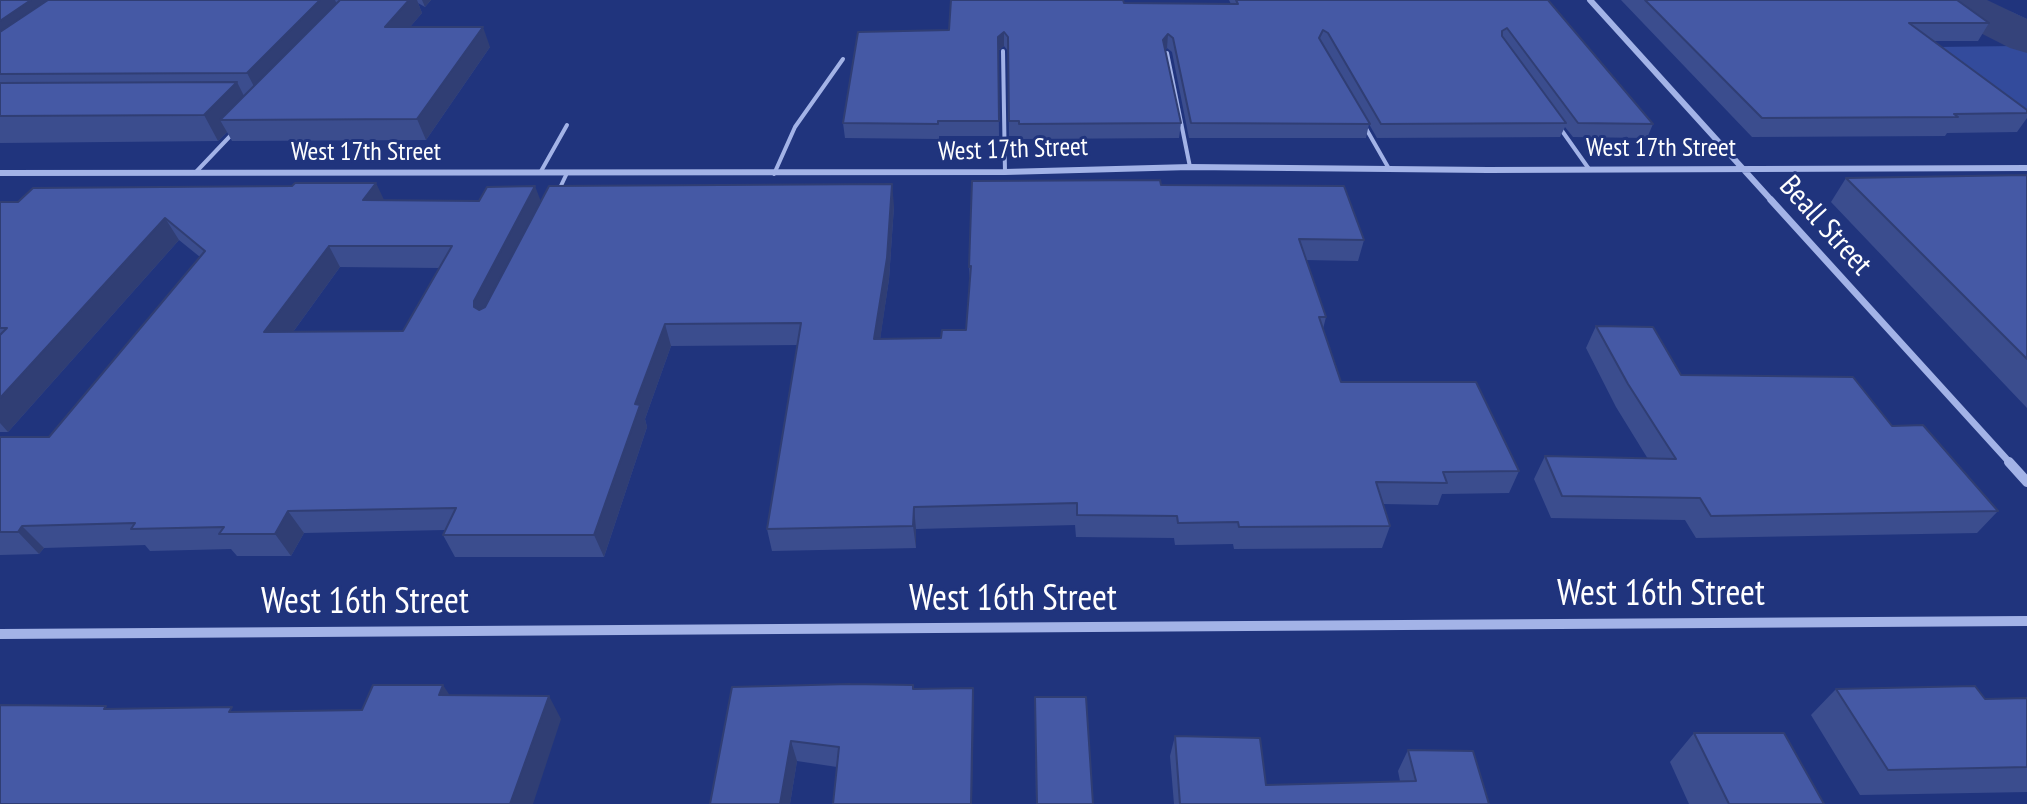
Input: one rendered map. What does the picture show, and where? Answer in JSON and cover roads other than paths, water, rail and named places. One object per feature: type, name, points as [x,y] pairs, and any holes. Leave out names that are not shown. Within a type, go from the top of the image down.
[{"type":"street","name":"Beall Street","points":[[1590,0],[2027,482]]},
{"type":"street","name":"West 17th Street","points":[[0,173],[774,174],[1190,167],[2027,168]]},
{"type":"street","name":"West 16th Street","points":[[0,634],[2027,621]]},
{"type":"lane","points":[[1003,51],[1005,172]]},
{"type":"lane","points":[[1167,53],[1190,167]]},
{"type":"lane","points":[[774,174],[795,127],[843,59]]},
{"type":"lane","points":[[1358,114],[1388,167]]},
{"type":"lane","points":[[1554,120],[1589,169]]},
{"type":"lane","points":[[195,173],[243,123]]},
{"type":"lane","points":[[540,173],[567,125]]},
{"type":"lane","points":[[553,201],[567,173]]},
{"type":"waterway","points":[[1951,0],[2027,38]]}]
